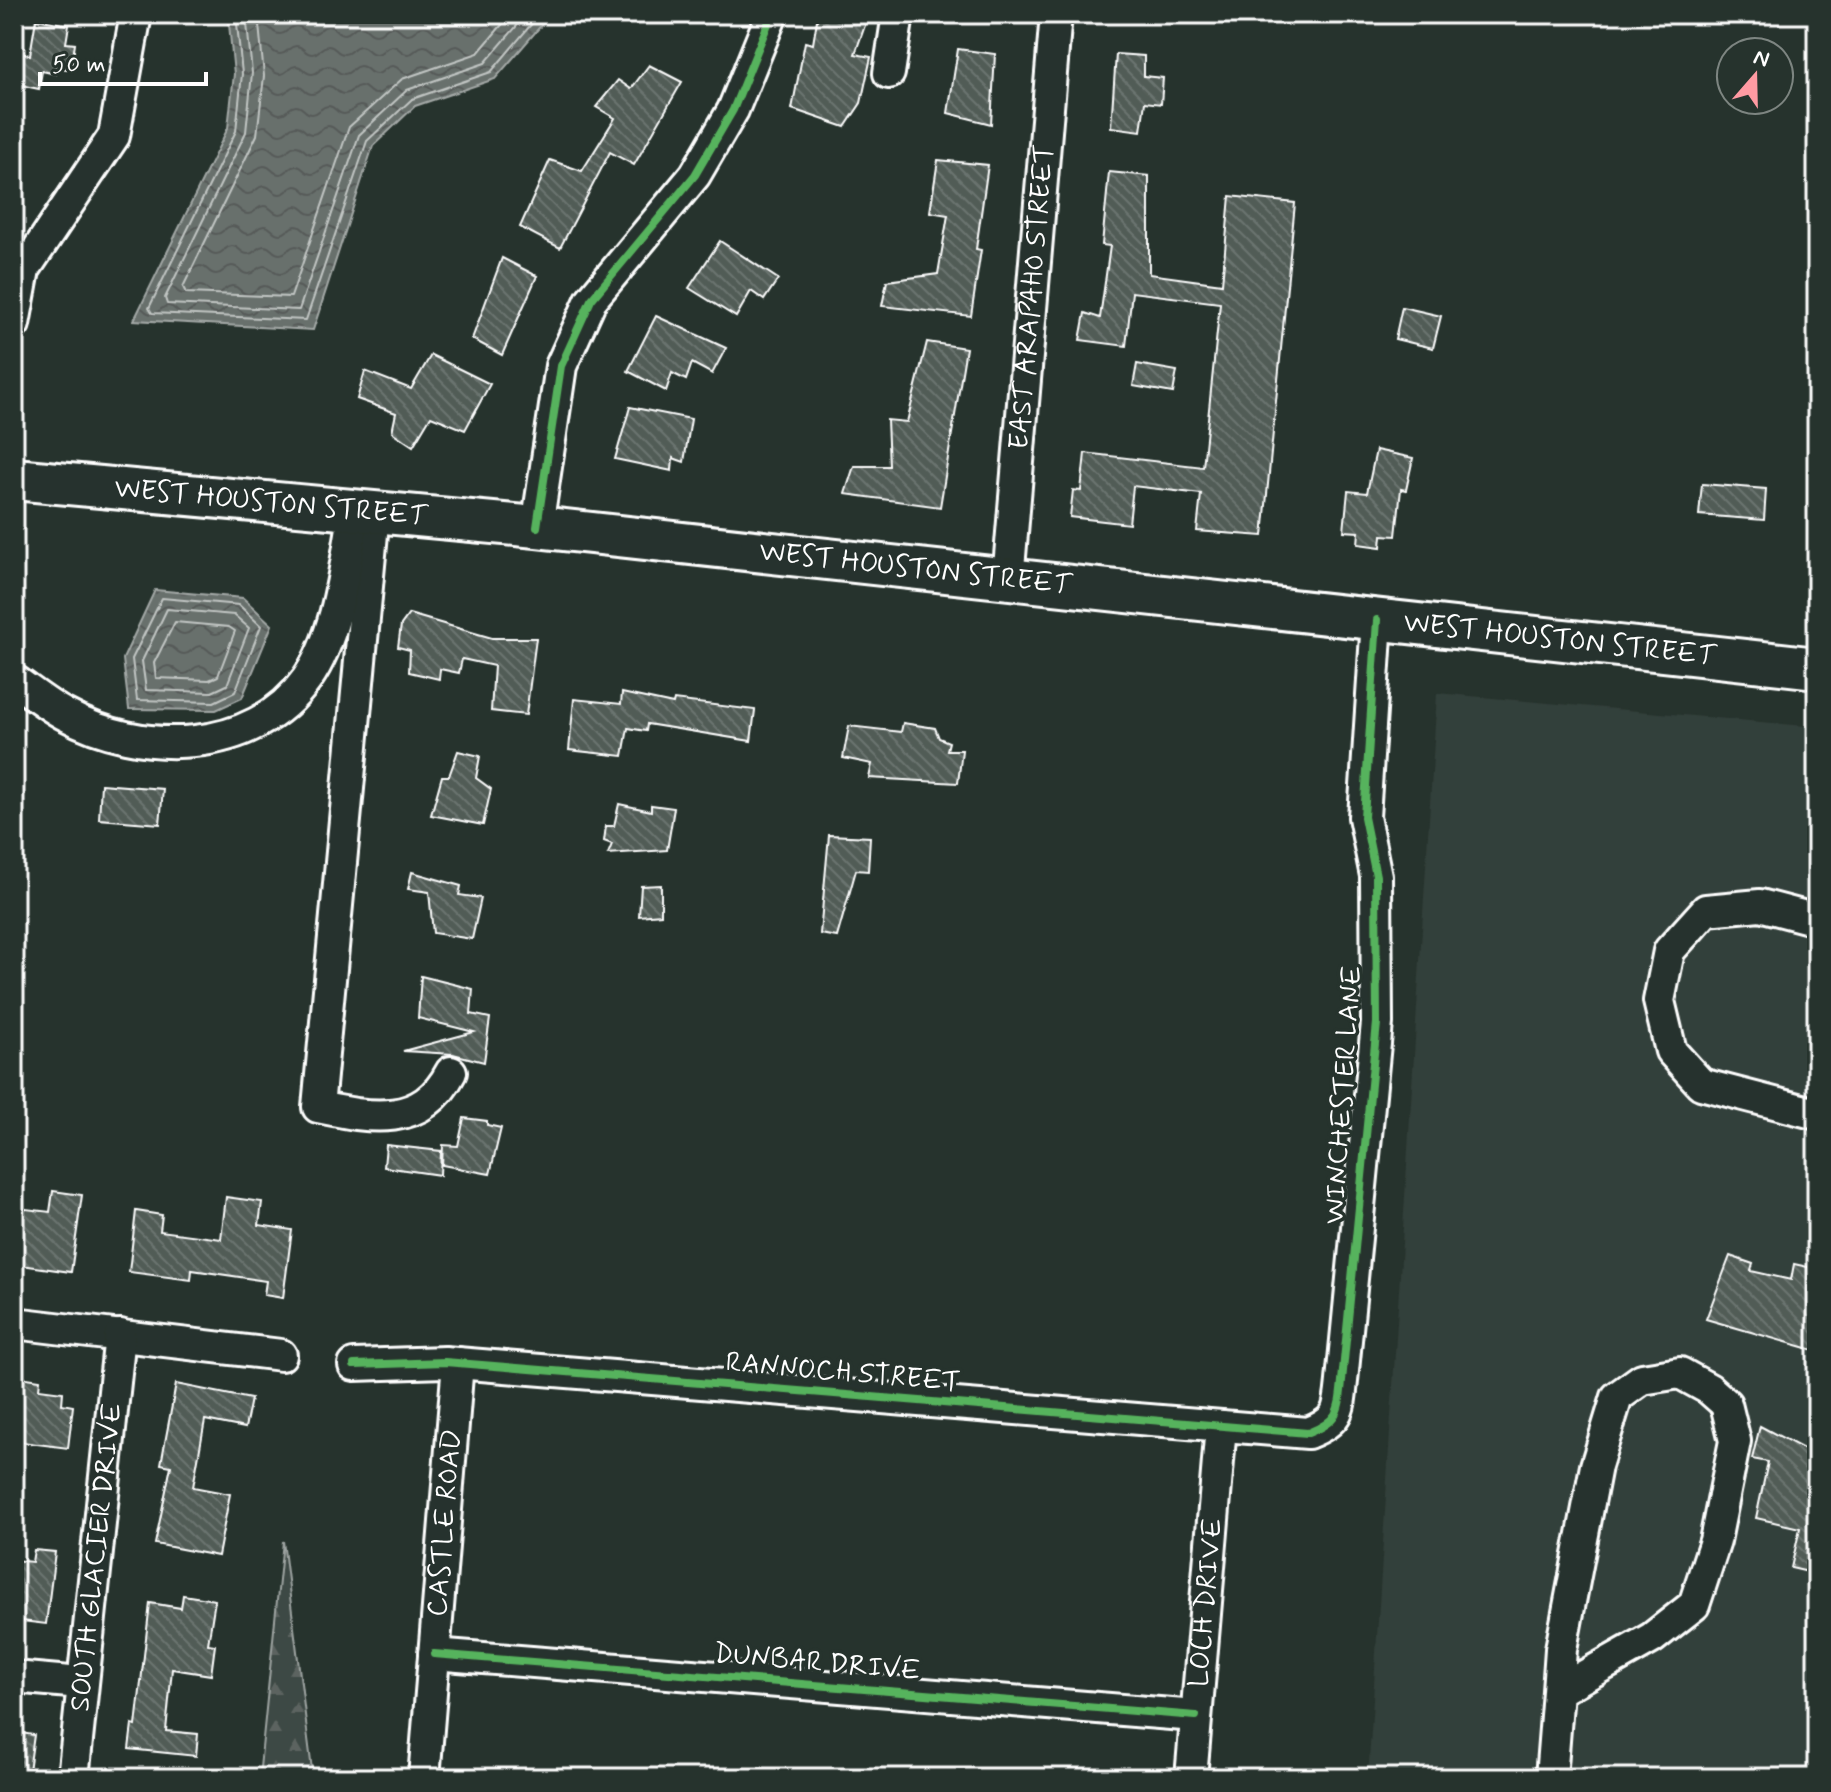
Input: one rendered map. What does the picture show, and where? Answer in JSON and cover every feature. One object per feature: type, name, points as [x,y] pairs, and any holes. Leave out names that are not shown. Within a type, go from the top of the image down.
[{"type":"main road","name":"WEST HOUSTON STREET","points":[[14,479],[537,527],[1817,668]]},
{"type":"street","points":[[14,324],[24,270],[114,136],[136,14]]},
{"type":"street","points":[[537,527],[561,366],[591,300],[695,175],[733,110],[772,14]]},
{"type":"street","points":[[889,73],[898,14]]},
{"type":"street","name":"EAST ARAPAHO STREET","points":[[1008,580],[1056,14]]},
{"type":"street","points":[[14,680],[65,715],[110,733],[183,744],[245,728],[279,711],[307,679],[326,642],[364,511]]},
{"type":"street","points":[[364,511],[318,1107],[393,1117],[422,1105],[440,1093],[451,1072]]},
{"type":"street","name":"WINCHESTER LANE","points":[[1327,1426],[1339,1410],[1377,1023],[1376,876],[1364,817],[1377,620]]},
{"type":"street","points":[[1817,920],[1760,905],[1706,910],[1669,951],[1659,1001],[1671,1051],[1701,1084],[1817,1114]]},
{"type":"street","points":[[14,1323],[281,1355]]},
{"type":"street","name":"SOUTH GLACIER DRIVE","points":[[73,1778],[120,1335]]},
{"type":"street","name":"RANNOCH STREET","points":[[354,1365],[458,1363],[1308,1433],[1327,1426]]},
{"type":"street","name":"CASTLE ROAD","points":[[424,1778],[458,1363]]},
{"type":"street","points":[[1551,1778],[1561,1649],[1596,1466],[1617,1397],[1642,1379],[1680,1373],[1709,1389],[1726,1404],[1735,1441],[1715,1541],[1694,1605],[1652,1638],[1558,1691]]},
{"type":"street","name":"LOCH DRIVE","points":[[1191,1778],[1221,1426]]},
{"type":"street","name":"DUNBAR DRIVE","points":[[434,1654],[1196,1716]]},
{"type":"street","points":[[14,1677],[81,1683]]},
{"type":"shaded area","points":[[1437,693],[1817,727],[1817,1778],[1368,1778]]},
{"type":"green space","points":[[283,1541],[313,1778],[259,1778]]},
{"type":"water","points":[[228,14],[551,14],[495,79],[415,106],[373,146],[313,330],[134,320],[228,128],[234,74]]},
{"type":"water","points":[[155,590],[243,598],[272,625],[242,698],[216,710],[129,709],[123,659]]},
{"type":"building","points":[[818,14],[869,14],[855,54],[871,57],[861,103],[845,127],[792,109],[805,42],[813,44]]},
{"type":"building","points":[[36,19],[69,25],[66,43],[75,44],[71,70],[57,67],[56,74],[42,71],[39,89],[15,84],[20,53],[30,55]]},
{"type":"building","points":[[958,49],[995,54],[991,124],[948,113]]},
{"type":"building","points":[[1116,54],[1144,56],[1144,76],[1163,78],[1161,104],[1145,102],[1141,131],[1111,127]]},
{"type":"building","points":[[649,65],[682,82],[634,165],[610,152],[560,248],[520,227],[550,160],[582,171],[615,118],[596,107],[618,80],[631,89]]},
{"type":"building","points":[[938,160],[988,165],[976,249],[981,250],[971,316],[882,306],[887,281],[938,274],[948,215],[930,212]]},
{"type":"building","points":[[1109,172],[1149,176],[1149,274],[1222,284],[1230,196],[1295,203],[1263,536],[1197,531],[1201,494],[1133,486],[1129,524],[1070,517],[1073,490],[1081,491],[1085,453],[1203,467],[1220,303],[1132,292],[1126,346],[1080,340],[1085,313],[1100,318],[1110,246],[1102,245]]},
{"type":"building","points":[[720,241],[778,279],[764,300],[751,291],[736,317],[689,288]]},
{"type":"building","points":[[502,258],[537,276],[502,355],[472,339]]},
{"type":"building","points":[[1402,307],[1441,316],[1433,348],[1395,339]]},
{"type":"building","points":[[656,316],[726,348],[712,374],[692,363],[686,380],[672,373],[666,391],[628,371]]},
{"type":"building","points":[[927,342],[966,348],[940,507],[845,494],[854,466],[889,466],[887,420],[907,422]]},
{"type":"building","points":[[431,355],[490,384],[465,430],[431,416],[413,446],[392,432],[396,413],[357,399],[365,371],[411,389]]},
{"type":"building","points":[[1137,364],[1177,371],[1173,393],[1133,386]]},
{"type":"building","points":[[630,407],[691,419],[684,462],[673,458],[672,471],[615,459]]},
{"type":"building","points":[[1376,450],[1413,458],[1406,490],[1401,489],[1396,536],[1382,535],[1381,547],[1358,544],[1359,532],[1344,531],[1348,491],[1367,493]]},
{"type":"building","points":[[1702,484],[1766,489],[1764,520],[1699,515]]},
{"type":"building","points":[[409,614],[492,638],[536,638],[526,715],[491,711],[494,666],[462,659],[459,673],[440,669],[439,679],[409,672],[410,650],[398,647],[401,625]]},
{"type":"building","points":[[622,693],[673,704],[674,700],[755,710],[751,741],[647,724],[646,731],[628,728],[623,756],[569,750],[574,699],[621,704]]},
{"type":"building","points":[[903,723],[935,728],[939,738],[949,742],[947,750],[962,750],[958,783],[869,778],[872,764],[843,758],[849,726],[901,732]]},
{"type":"building","points":[[458,751],[480,756],[476,778],[491,789],[483,825],[431,815],[442,776],[449,776]]},
{"type":"building","points":[[101,784],[163,789],[160,824],[99,819]]},
{"type":"building","points":[[619,804],[651,811],[651,805],[674,808],[667,850],[608,854],[612,844],[604,841],[606,826],[614,826]]},
{"type":"building","points":[[829,835],[870,837],[868,871],[856,870],[837,937],[820,934]]},
{"type":"building","points":[[412,872],[461,886],[459,895],[481,898],[472,939],[433,933],[429,892],[408,889]]},
{"type":"building","points":[[661,885],[661,914],[639,916],[641,886]]},
{"type":"building","points":[[421,976],[473,989],[471,1014],[490,1018],[484,1062],[453,1054],[403,1051],[474,1032],[418,1018]]},
{"type":"building","points":[[464,1118],[487,1121],[487,1125],[501,1128],[490,1174],[442,1165],[443,1145],[458,1146]]},
{"type":"building","points":[[386,1145],[441,1151],[440,1175],[384,1167]]},
{"type":"building","points":[[53,1191],[82,1195],[71,1272],[14,1264],[18,1208],[50,1212]]},
{"type":"building","points":[[226,1197],[262,1202],[259,1225],[292,1230],[283,1298],[264,1295],[266,1281],[192,1270],[191,1280],[129,1272],[136,1211],[162,1215],[160,1231],[221,1239]]},
{"type":"building","points":[[1730,1256],[1753,1264],[1751,1271],[1791,1280],[1794,1264],[1817,1269],[1817,1351],[1706,1319]]},
{"type":"building","points":[[14,1376],[40,1380],[39,1389],[63,1392],[62,1404],[73,1406],[68,1448],[14,1441]]},
{"type":"building","points":[[176,1384],[251,1399],[245,1428],[205,1420],[193,1487],[230,1494],[218,1556],[155,1544],[171,1466],[161,1464]]},
{"type":"building","points":[[1760,1426],[1817,1456],[1817,1574],[1791,1568],[1800,1528],[1756,1518],[1768,1462],[1752,1459]]},
{"type":"building","points":[[34,1550],[55,1552],[46,1624],[14,1620],[14,1560],[32,1562]]},
{"type":"building","points":[[183,1595],[215,1600],[208,1644],[215,1645],[211,1675],[172,1669],[166,1731],[198,1734],[196,1756],[129,1749],[132,1725],[136,1726],[150,1603],[181,1608]]},
{"type":"building","points":[[14,1732],[34,1735],[28,1778],[14,1778]]},
{"type":"cycle path","points":[[537,527],[561,366],[591,300],[695,175],[733,110],[772,14]]},
{"type":"cycle path","points":[[354,1365],[445,1362],[1308,1433],[1326,1424],[1336,1414],[1341,1391],[1377,1023],[1376,876],[1364,817],[1377,620]]},
{"type":"cycle path","points":[[434,1654],[1196,1716]]}]
